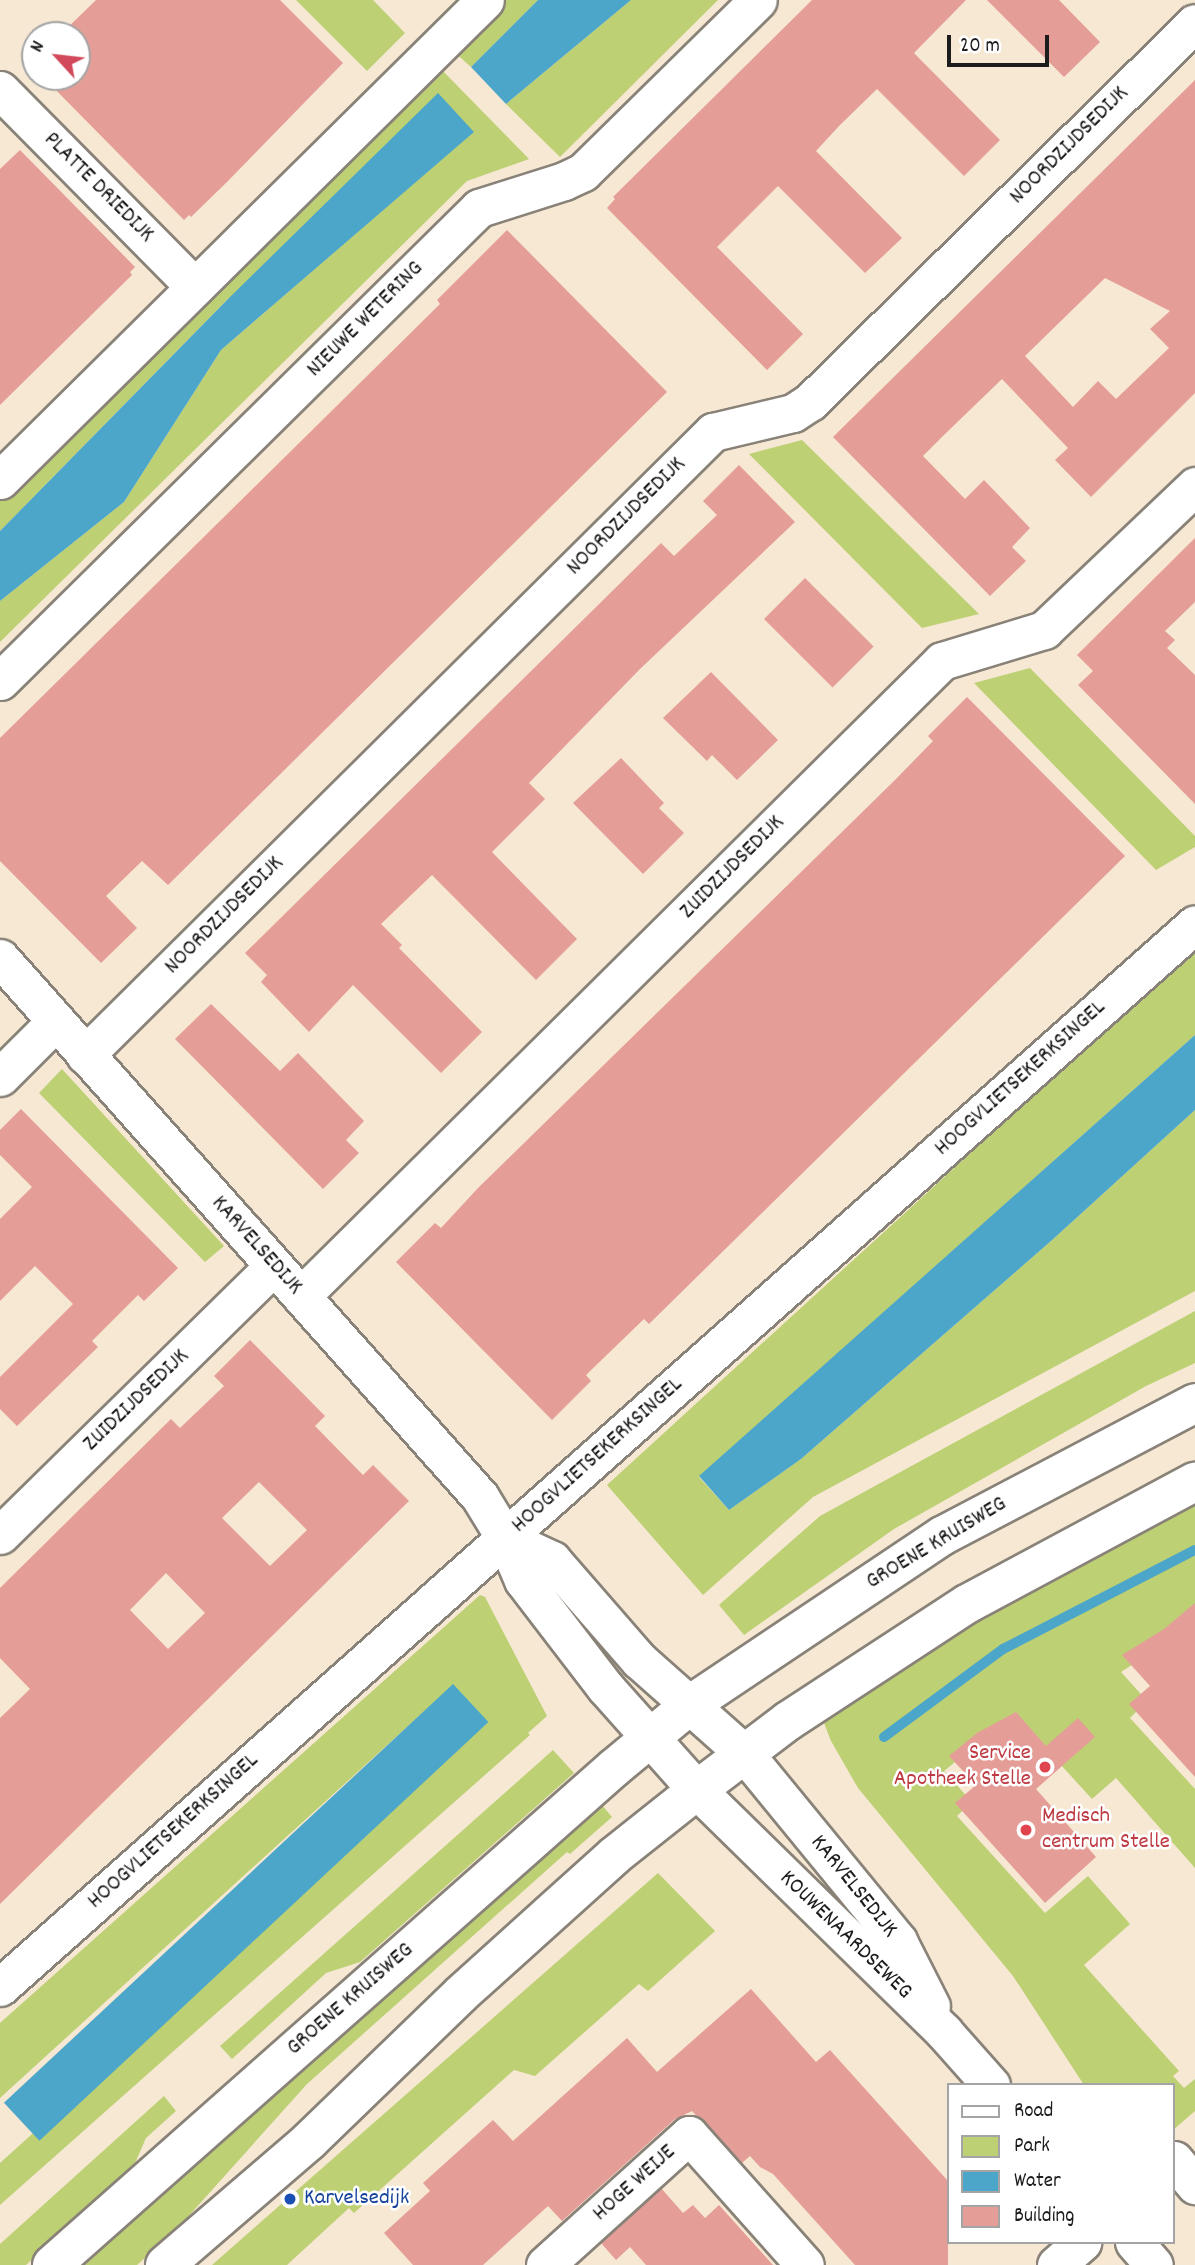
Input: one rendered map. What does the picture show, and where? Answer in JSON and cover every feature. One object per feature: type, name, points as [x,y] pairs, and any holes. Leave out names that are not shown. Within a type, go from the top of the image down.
[{"type":"main road","name":"GROENE KRUISWEG","points":[[52,2265],[650,1736],[691,1704],[942,1536],[1195,1404]]},
{"type":"main road","points":[[165,2265],[309,2141],[461,1994],[614,1856],[697,1790],[788,1721],[967,1604],[1195,1482]]},
{"type":"street","points":[[0,480],[485,0]]},
{"type":"street","name":"NIEUWE WETERING","points":[[0,681],[479,208],[564,181],[583,172],[758,0]]},
{"type":"street","name":"NOORDZIJDSEDIJK","points":[[85,1055],[713,432],[793,414],[810,402],[1195,23]]},
{"type":"street","name":"PLATTE DRIEDIJK","points":[[0,90],[195,287]]},
{"type":"street","name":"ZUIDZIJDSEDIJK","points":[[300,1296],[942,661],[1044,630],[1195,486]]},
{"type":"street","name":"HOOGVLIETSEKERKSINGEL","points":[[0,1987],[1195,924]]},
{"type":"street","name":"KARVELSEDIJK","points":[[0,958],[480,1497],[505,1538],[523,1580],[606,1688],[650,1736]]},
{"type":"street","points":[[0,1077],[56,1021]]},
{"type":"street","name":"ZUIDZIJDSEDIJK","points":[[0,1535],[274,1266]]},
{"type":"street","points":[[505,1538],[552,1560],[639,1660],[745,1754]]},
{"type":"street","points":[[650,1736],[697,1790]]},
{"type":"street","name":"KARVELSEDIJK","points":[[745,1754],[898,1941],[944,2032]]},
{"type":"street","name":"KOUWENAARDSEWEG","points":[[697,1790],[944,2032],[989,2083]]},
{"type":"street","name":"HOGE WEIJE","points":[[545,2265],[689,2135],[805,2265]]},
{"type":"street","points":[[1056,2265],[1080,2244]]},
{"type":"street","points":[[1136,2244],[1154,2265]]},
{"type":"green space","points":[[296,0],[373,0],[405,33],[367,71]]},
{"type":"green space","points":[[501,0],[538,0],[471,67],[451,49]]},
{"type":"green space","points":[[631,0],[718,0],[560,157],[506,104]]},
{"type":"green space","points":[[437,65],[529,159],[467,181],[0,642],[0,601],[124,502],[221,350],[473,132],[228,299],[0,531],[0,496]]},
{"type":"green space","points":[[802,440],[979,614],[922,628],[749,454]]},
{"type":"green space","points":[[1030,668],[1195,836],[1195,847],[1156,870],[974,683]]},
{"type":"green space","points":[[1195,948],[1195,1035],[699,1477],[729,1510],[801,1459],[1051,1241],[1195,1110],[1195,1291],[813,1497],[703,1595],[607,1485]]},
{"type":"green space","points":[[62,1069],[224,1246],[205,1262],[39,1093]]},
{"type":"green space","points":[[1195,1311],[1195,1363],[1146,1386],[894,1529],[744,1635],[719,1605],[820,1516]]},
{"type":"green space","points":[[1195,1499],[1195,1624],[1121,1672],[1147,1701],[1130,1718],[1195,1789],[1195,1868],[1116,1778],[1092,1799],[1019,1719],[982,1740],[944,1771],[972,1802],[957,1816],[1045,1913],[1088,1876],[1130,1924],[1084,1965],[1179,2071],[1173,2076],[1184,2088],[1195,2079],[1195,2111],[1174,2129],[1174,2083],[1083,2083],[1013,1976],[858,1788],[831,1741],[824,1723],[977,1620]]},
{"type":"green space","points":[[480,1595],[485,1597],[547,1716],[528,1733],[530,1735],[0,2205],[0,2163],[488,1722],[453,1685],[0,2098],[0,2023]]},
{"type":"green space","points":[[553,1750],[574,1773],[360,1962],[326,1973],[232,2059],[220,2046]]},
{"type":"green space","points":[[601,1804],[612,1817],[570,1854],[567,1852],[307,2084],[177,2229],[137,2265],[81,2265]]},
{"type":"green space","points":[[658,1873],[715,1931],[648,1991],[639,1984],[535,2076],[514,2070],[354,2213],[349,2208],[287,2265],[212,2265]]},
{"type":"green space","points":[[164,2096],[176,2111],[146,2138],[132,2170],[26,2265],[0,2265],[0,2244]]},
{"type":"water","points":[[538,0],[631,0],[506,104],[471,67]]},
{"type":"water","points":[[438,93],[474,132],[221,350],[124,502],[0,601],[0,531],[228,299]]},
{"type":"water","points":[[1195,1035],[1195,1110],[1051,1241],[801,1459],[729,1510],[699,1476]]},
{"type":"water","points":[[453,1684],[488,1722],[39,2141],[4,2103]]},
{"type":"building","points":[[96,0],[280,0],[343,63],[228,181],[191,217],[189,215],[184,220],[57,91],[91,91],[91,21],[74,21]]},
{"type":"building","points":[[812,0],[966,0],[914,53],[1000,140],[964,176],[877,89],[839,126],[816,151],[902,238],[865,273],[778,186],[717,247],[803,334],[767,370],[607,208],[615,199],[613,197]]},
{"type":"building","points":[[987,0],[1059,0],[1100,42],[1064,77]]},
{"type":"building","points":[[1195,80],[1195,393],[1091,497],[1055,460],[1068,448],[1002,379],[923,456],[965,499],[984,480],[1030,528],[1012,547],[1026,561],[990,596],[833,437]],"holes":[[[1105,278],[1170,311],[1150,329],[1169,348],[1116,399],[1098,381],[1073,407],[1025,356]]]},
{"type":"building","points":[[20,150],[135,267],[130,272],[132,275],[0,405],[0,169]]},
{"type":"building","points":[[507,230],[667,392],[168,885],[142,861],[106,896],[137,928],[101,963],[0,861],[0,738],[440,304],[437,300]]},
{"type":"building","points":[[739,465],[795,522],[640,669],[529,783],[545,799],[492,852],[577,939],[536,980],[432,875],[381,924],[402,945],[399,948],[482,1032],[441,1073],[353,985],[309,1032],[261,982],[267,975],[245,953],[661,543],[674,556],[717,515],[703,501]]},
{"type":"building","points":[[1195,538],[1195,602],[1165,631],[1175,640],[1167,648],[1195,675],[1195,804],[1078,685],[1093,671],[1077,655]]},
{"type":"building","points":[[805,578],[874,647],[833,688],[764,619]]},
{"type":"building","points":[[711,672],[778,740],[737,780],[712,755],[707,761],[663,718]]},
{"type":"building","points":[[967,697],[1125,856],[649,1324],[644,1319],[586,1375],[591,1381],[552,1420],[396,1262],[435,1223],[441,1228],[478,1188],[895,780],[933,741],[928,736]]},
{"type":"building","points":[[621,758],[664,803],[659,808],[684,833],[643,874],[573,803]]},
{"type":"building","points":[[211,1004],[280,1071],[298,1053],[364,1121],[346,1140],[359,1153],[323,1189],[175,1039]]},
{"type":"building","points":[[21,1109],[178,1268],[144,1301],[138,1295],[92,1341],[98,1347],[17,1426],[0,1409],[0,1377],[73,1304],[35,1266],[0,1301],[0,1219],[32,1187],[0,1155],[0,1130]]},
{"type":"building","points":[[250,1340],[325,1416],[315,1426],[363,1475],[373,1465],[409,1501],[0,1904],[0,1718],[30,1689],[0,1658],[0,1588],[171,1419],[180,1428],[224,1386],[214,1376]],"holes":[[[259,1482],[307,1530],[270,1566],[222,1518]],[[166,1573],[205,1613],[168,1649],[130,1610]]]},
{"type":"building","points":[[1195,1603],[1195,1777],[1129,1704],[1150,1686],[1122,1655],[1164,1629]]},
{"type":"building","name":"Medisch centrum Stelle","points":[[1016,1712],[1046,1746],[1078,1718],[1095,1737],[1036,1789],[1096,1857],[1045,1903],[955,1803],[976,1785],[949,1756],[977,1733]]},
{"type":"building","points":[[751,1989],[816,2062],[830,2050],[946,2179],[948,2265],[855,2265],[773,2174],[760,2167],[750,2156],[742,2163],[692,2111],[675,2119],[562,2221],[548,2206],[483,2265],[413,2265],[384,2233],[430,2191],[423,2183],[493,2120],[513,2141],[627,2038],[657,2072]]},
{"type":"building","points":[[661,2188],[683,2213],[693,2205],[705,2218],[719,2205],[773,2265],[646,2265],[630,2247],[616,2260],[601,2243]]},
{"type":"waterway","points":[[884,1737],[1003,1649],[1195,1550]]},
{"type":"place","name":"Service Apotheek Stelle","points":[[1045,1767]]},
{"type":"place","name":"Medisch centrum Stelle","points":[[1026,1830]]},
{"type":"place","name":"Karvelsedijk","points":[[290,2199]]}]
